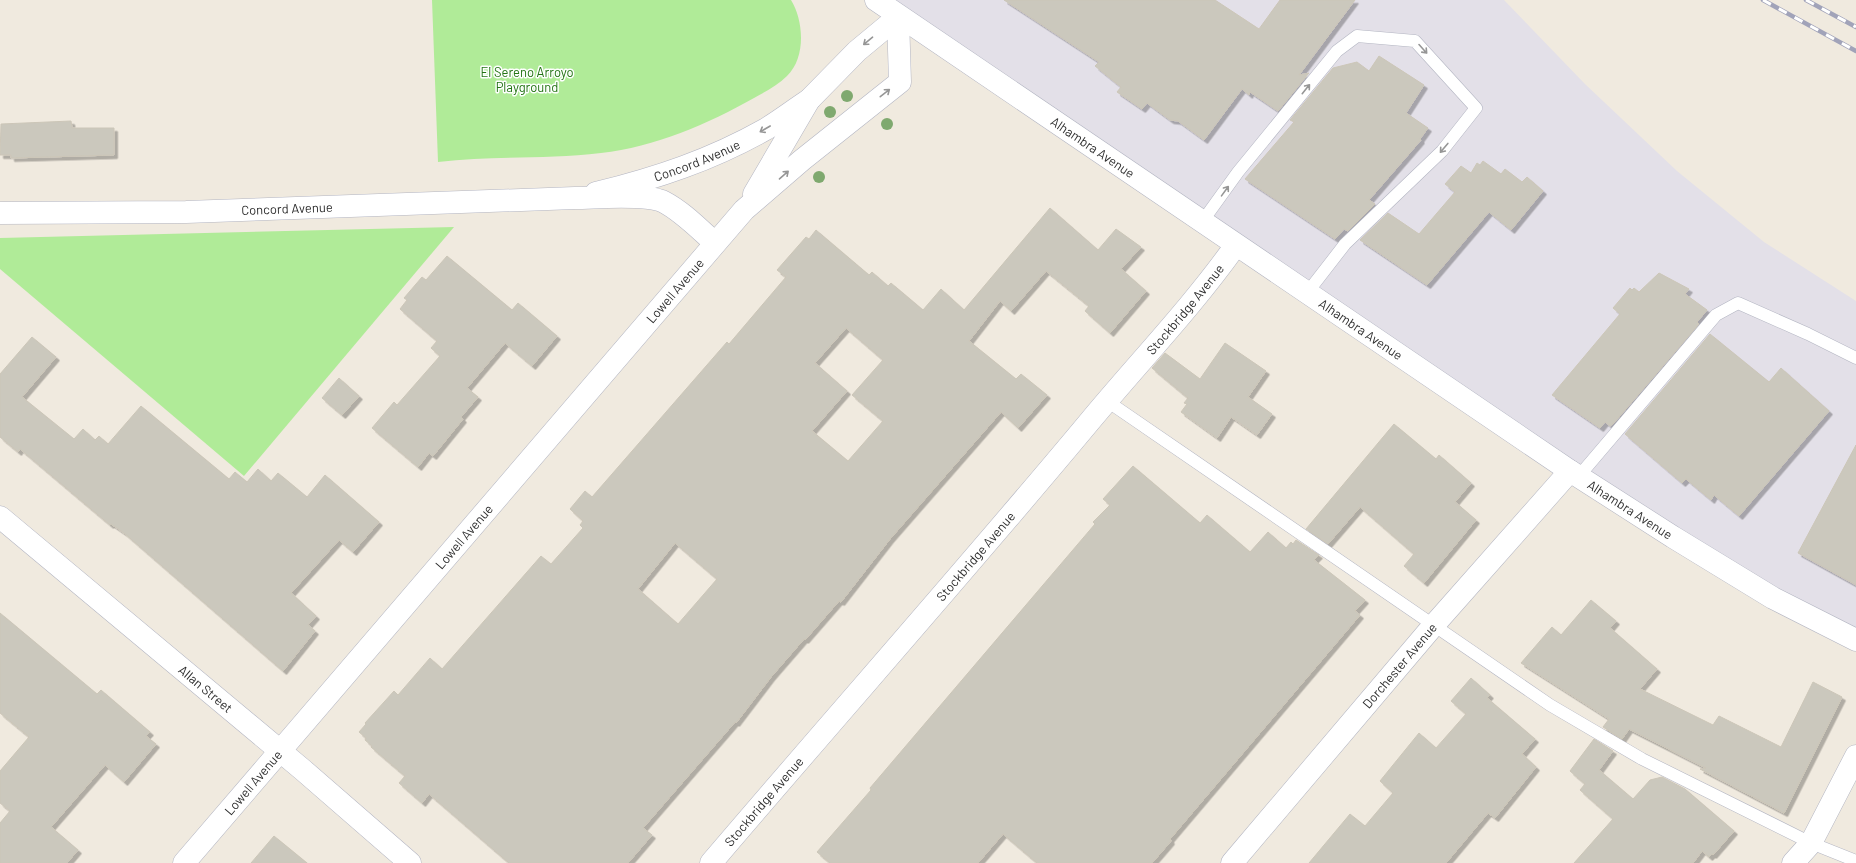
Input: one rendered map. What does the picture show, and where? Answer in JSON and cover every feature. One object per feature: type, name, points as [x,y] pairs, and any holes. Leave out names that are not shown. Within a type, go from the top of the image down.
[{"type":"street","name":"Alhambra Avenue","points":[[876,0],[1575,474],[1673,537],[1773,598],[1856,640]]},
{"type":"street","name":"Lowell Avenue","points":[[744,210],[809,100],[857,51],[898,16]]},
{"type":"street","name":"Lowell Avenue","points":[[184,863],[744,210],[802,160],[900,82],[898,16]]},
{"type":"street","name":"Concord Avenue","points":[[574,198],[649,180],[687,167],[768,128],[809,100]]},
{"type":"street","name":"Concord Avenue","points":[[0,213],[186,212],[634,197],[657,199],[683,215],[715,243]]},
{"type":"street","name":"Stockbridge Avenue","points":[[711,863],[980,552],[1106,401],[1210,282],[1236,245]]},
{"type":"street","name":"Dorchester Avenue","points":[[1232,863],[1432,626],[1575,474]]},
{"type":"street","name":"Allan Street","points":[[0,517],[280,751],[410,863]]},
{"type":"street","points":[[1793,863],[1811,843],[1856,756]]},
{"type":"lane","points":[[1202,222],[1238,172],[1337,51],[1357,36],[1415,41],[1476,108],[1442,151],[1345,244],[1307,293]]},
{"type":"lane","points":[[1575,474],[1716,315],[1738,303],[1808,334],[1856,358]]},
{"type":"lane","points":[[1106,401],[1432,626],[1550,705],[1642,759],[1811,843],[1856,860]]},
{"type":"shaded area","points":[[886,0],[1504,0],[1585,84],[1677,171],[1764,242],[1856,301],[1856,632],[1677,532]]},
{"type":"green space","name":"El Sereno Arroyo Playground","points":[[432,0],[791,0],[799,18],[801,39],[800,50],[793,68],[787,76],[771,88],[718,117],[661,140],[621,150],[581,155],[438,162]]},
{"type":"green space","points":[[454,227],[244,476],[0,269],[0,238]]},
{"type":"building","points":[[1004,0],[1215,0],[1259,29],[1280,0],[1355,0],[1299,75],[1309,73],[1278,111],[1250,92],[1249,95],[1242,89],[1204,140],[1178,121],[1170,120],[1147,103],[1142,109],[1117,92],[1121,87],[1095,66],[1099,62]]},
{"type":"building","points":[[1379,56],[1424,85],[1406,113],[1428,128],[1420,139],[1421,140],[1369,200],[1375,204],[1348,231],[1344,229],[1335,239],[1245,179],[1294,122],[1290,120],[1333,68],[1357,62],[1369,71]]},
{"type":"building","points":[[71,121],[72,128],[114,128],[114,155],[11,158],[11,155],[0,155],[1,124]]},
{"type":"building","points":[[1483,161],[1501,174],[1505,169],[1522,182],[1527,177],[1543,191],[1511,230],[1489,212],[1427,285],[1360,240],[1388,213],[1419,234],[1455,192],[1445,184],[1461,166],[1471,173],[1477,163],[1480,165]]},
{"type":"building","points":[[1050,208],[1098,250],[1116,229],[1141,247],[1121,269],[1146,291],[1110,333],[1085,311],[1089,306],[1046,271],[1011,311],[1000,301],[969,341],[1016,379],[1021,374],[1047,395],[1018,428],[1001,412],[890,539],[841,602],[839,601],[805,640],[804,639],[771,677],[736,723],[735,722],[643,828],[652,835],[628,863],[509,863],[429,794],[422,803],[399,783],[405,776],[371,747],[372,746],[365,740],[366,738],[359,732],[366,724],[365,723],[394,691],[398,695],[430,658],[442,669],[541,556],[551,564],[583,528],[580,525],[583,521],[570,509],[585,491],[592,497],[727,342],[729,344],[786,277],[777,270],[806,237],[809,239],[816,230],[869,275],[872,272],[888,286],[891,283],[923,310],[941,289],[964,310]],"holes":[[[846,328],[883,360],[852,395],[883,421],[848,461],[812,431],[847,391],[815,363]],[[675,543],[717,579],[678,624],[638,589]]]},
{"type":"building","points":[[447,256],[512,310],[518,303],[557,336],[532,366],[505,343],[467,388],[478,397],[461,417],[463,419],[433,456],[429,453],[418,467],[372,428],[394,402],[397,405],[440,356],[431,348],[437,341],[400,309],[407,300],[404,298],[422,277],[426,280]]},
{"type":"building","points":[[1659,273],[1689,289],[1685,294],[1707,310],[1697,322],[1699,324],[1613,424],[1610,426],[1605,422],[1600,428],[1552,395],[1620,314],[1613,308],[1630,288],[1632,290],[1634,288],[1639,292]]},
{"type":"building","points":[[1710,334],[1769,382],[1781,368],[1829,411],[1739,516],[1714,495],[1711,500],[1686,479],[1682,483],[1625,434]]},
{"type":"building","points":[[32,337],[56,357],[22,397],[74,439],[83,429],[95,440],[99,436],[108,444],[141,406],[229,479],[235,472],[247,482],[258,469],[271,481],[278,473],[307,497],[325,475],[379,522],[353,552],[339,540],[291,593],[316,616],[308,625],[315,631],[283,671],[124,533],[111,524],[110,525],[20,449],[18,452],[0,437],[0,374]]},
{"type":"building","points":[[1225,343],[1266,371],[1248,397],[1272,414],[1257,435],[1231,417],[1217,438],[1181,412],[1187,404],[1184,403],[1188,398],[1152,368],[1165,353],[1200,379]]},
{"type":"building","points":[[339,378],[359,396],[342,415],[322,398]]},
{"type":"building","points":[[1394,424],[1436,459],[1439,455],[1471,483],[1455,502],[1476,520],[1424,583],[1404,566],[1414,554],[1360,507],[1328,544],[1306,529]]},
{"type":"building","points":[[1856,445],[1856,585],[1798,553]]},
{"type":"building","points":[[1133,466],[1200,523],[1207,515],[1250,552],[1268,532],[1286,548],[1291,542],[1293,544],[1296,540],[1319,555],[1314,560],[1365,600],[1355,611],[1360,615],[1170,839],[1171,841],[1152,863],[1037,863],[1003,834],[978,863],[830,863],[817,852],[1095,524],[1093,522],[1110,505],[1103,499]]},
{"type":"building","points":[[1591,600],[1616,621],[1610,628],[1657,669],[1640,689],[1713,725],[1719,716],[1781,747],[1813,682],[1842,697],[1784,813],[1700,769],[1706,768],[1629,729],[1622,739],[1603,727],[1609,719],[1521,663],[1552,627],[1561,635]]},
{"type":"building","points":[[0,613],[97,694],[101,690],[150,732],[146,736],[156,744],[124,782],[105,765],[51,827],[78,850],[67,863],[0,863],[0,823],[10,811],[0,803],[0,771],[29,737],[0,713]]},
{"type":"building","points":[[1471,678],[1490,695],[1487,698],[1535,739],[1522,754],[1536,767],[1495,818],[1488,813],[1446,863],[1309,863],[1350,814],[1365,826],[1393,793],[1380,781],[1419,733],[1436,748],[1466,714],[1451,701]]},
{"type":"building","points":[[1594,739],[1613,751],[1599,770],[1633,799],[1650,780],[1662,777],[1685,789],[1734,831],[1713,855],[1712,854],[1709,857],[1702,851],[1693,863],[1574,863],[1613,819],[1580,790],[1585,784],[1570,771]]},
{"type":"building","points":[[274,836],[307,863],[251,863]]},
{"type":"railway","points":[[1763,0],[1856,51]]},
{"type":"railway","points":[[1806,0],[1856,27]]}]
